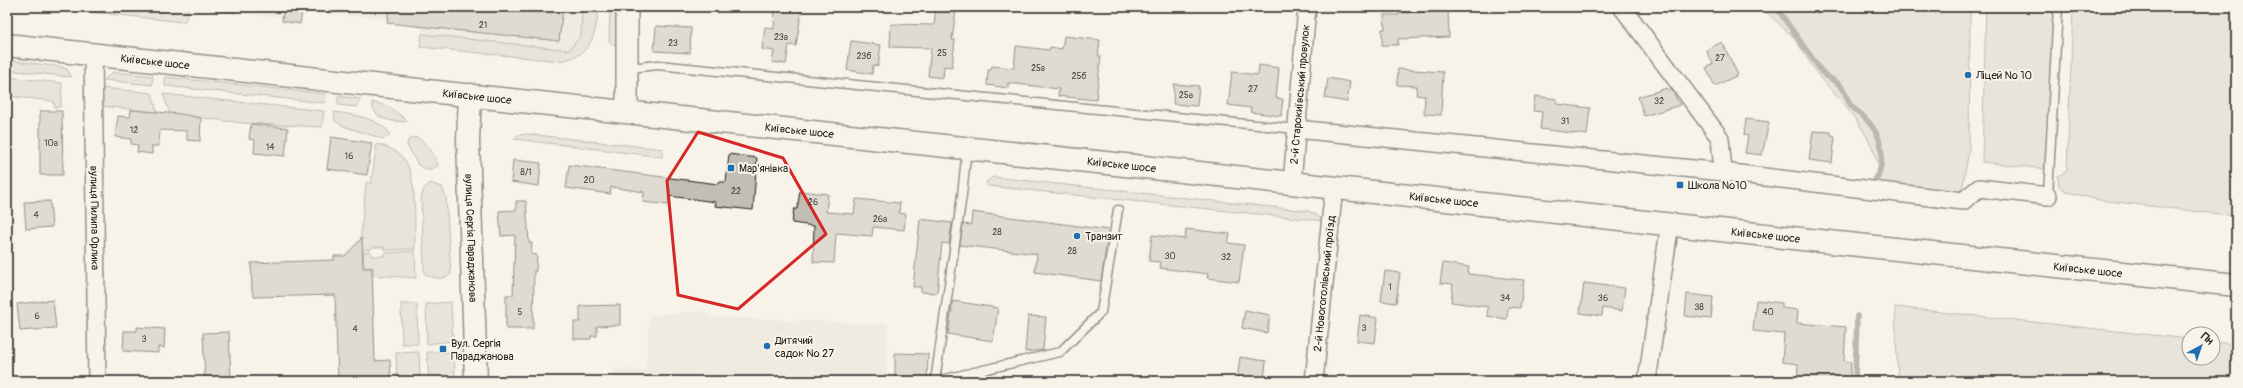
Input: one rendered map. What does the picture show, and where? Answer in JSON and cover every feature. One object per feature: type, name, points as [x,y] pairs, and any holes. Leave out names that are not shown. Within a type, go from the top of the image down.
[{"type":"main road","name":"Київське шосе","points":[[7,45],[369,86],[470,95],[1292,182],[1864,247],[2236,285]]},
{"type":"main road","name":"вулиця Сергія Параджанова","points":[[470,95],[468,140],[476,381]]},
{"type":"street","points":[[627,7],[627,112]]},
{"type":"street","name":"2-й Старокиївський провулок","points":[[1292,182],[1307,7]]},
{"type":"street","points":[[1622,7],[1720,138],[1723,172]]},
{"type":"street","name":"вулиця Пилипа Орлика","points":[[92,54],[97,381]]},
{"type":"street","points":[[1296,129],[1723,172],[1963,201],[1980,188],[2048,196]]},
{"type":"street","name":"2-й Новогоголівський проїзд","points":[[1314,381],[1334,187]]},
{"type":"street","points":[[1647,381],[1670,224]]},
{"type":"lane","points":[[2048,196],[2058,7]]},
{"type":"lane","points":[[628,68],[658,65],[1296,129]]},
{"type":"lane","points":[[967,148],[962,195],[935,381],[1060,352],[1101,312],[1118,210]]},
{"type":"highlighted area","points":[[698,132],[783,158],[826,234],[738,309],[678,295],[667,181]]},
{"type":"shaded area","points":[[46,7],[188,7],[187,18],[183,22]]},
{"type":"shaded area","points":[[193,7],[582,7],[581,36],[569,50],[422,34],[422,27],[387,19],[302,12],[300,24],[282,21],[282,18]]},
{"type":"shaded area","points":[[195,7],[235,7],[235,13]]},
{"type":"shaded area","points":[[582,7],[599,7],[594,35],[586,49],[571,58],[560,61],[420,47],[422,34],[569,50],[581,36]]},
{"type":"shaded area","points":[[610,7],[617,7],[617,38],[614,46],[609,41]]},
{"type":"shaded area","points":[[1761,7],[1970,7],[1969,149],[1962,191],[1956,193],[1872,181],[1871,180],[1879,167],[1869,140],[1862,128],[1814,69],[1796,40]]},
{"type":"shaded area","points":[[1986,7],[2054,7],[2046,169],[1982,162]]},
{"type":"shaded area","points":[[2073,7],[2231,7],[2236,11],[2236,216],[2099,200],[2067,192],[2059,186],[2058,176],[2067,171]]},
{"type":"shaded area","points":[[7,60],[62,67],[67,69],[72,77],[7,70]]},
{"type":"shaded area","points":[[113,72],[153,76],[152,85],[104,80]]},
{"type":"shaded area","points":[[7,77],[62,83],[61,106],[55,108],[53,101],[7,96]]},
{"type":"shaded area","points":[[165,77],[326,94],[325,103],[165,86]]},
{"type":"shaded area","points":[[102,88],[152,93],[157,112],[101,106]]},
{"type":"shaded area","points":[[163,94],[324,111],[322,127],[243,123],[170,114]]},
{"type":"shaded area","points":[[338,96],[361,99],[356,107],[338,105]]},
{"type":"shaded area","points":[[372,102],[387,106],[408,121],[390,121],[385,119],[376,113]]},
{"type":"shaded area","points":[[334,112],[371,120],[389,132],[389,136],[383,139],[343,126],[335,121]]},
{"type":"shaded area","points":[[527,134],[663,149],[662,157],[514,139],[518,135]]},
{"type":"shaded area","points":[[415,137],[423,142],[432,152],[438,165],[436,167],[428,169],[418,165],[407,145],[408,140]]},
{"type":"shaded area","points":[[377,144],[398,153],[404,159],[408,167],[413,189],[415,249],[384,250],[384,247],[371,247],[371,250],[363,249],[360,245],[366,183],[371,183]]},
{"type":"shaded area","points":[[993,177],[1308,211],[1324,221],[988,186],[986,182]]},
{"type":"shaded area","points":[[430,183],[442,187],[446,197],[451,274],[442,278],[431,277],[425,274],[424,267],[421,198],[424,189]]},
{"type":"shaded area","points":[[415,251],[416,278],[373,275],[373,267],[364,267],[363,252],[371,252],[371,256],[384,256],[384,253]]},
{"type":"shaded area","points":[[451,302],[453,341],[427,344],[426,304]]},
{"type":"shaded area","points":[[401,304],[417,304],[418,344],[402,344]]},
{"type":"shaded area","points":[[1895,307],[2181,338],[2181,366],[2221,366],[2221,343],[2236,344],[2236,381],[1898,381]]},
{"type":"shaded area","name":"Дитячий садок № 27","points":[[702,311],[710,317],[888,324],[886,381],[614,381],[614,368],[646,371],[649,315]]},
{"type":"shaded area","points":[[419,352],[420,381],[397,381],[396,353]]},
{"type":"shaded area","points":[[427,352],[454,353],[455,381],[429,381]]},
{"type":"building","points":[[284,7],[303,7],[300,24],[282,21]]},
{"type":"building","points":[[389,7],[563,7],[559,41],[387,23]]},
{"type":"building","points":[[775,7],[802,7],[796,46],[789,45],[786,64],[772,62],[774,51],[762,49],[765,27],[774,29]]},
{"type":"building","points":[[936,7],[956,10],[952,40],[955,40],[952,67],[944,66],[943,78],[928,76],[931,48],[890,47],[891,24],[934,25]]},
{"type":"building","points":[[1448,11],[1449,37],[1398,39],[1398,45],[1382,45],[1382,29],[1385,29],[1384,15]]},
{"type":"building","points":[[656,26],[691,28],[690,53],[654,51]]},
{"type":"building","points":[[1064,36],[1100,40],[1098,56],[1101,56],[1096,100],[1058,96],[1059,89],[1008,83],[1008,88],[987,85],[988,70],[991,70],[992,66],[1014,68],[1016,46],[1049,50],[1050,47],[1062,49]]},
{"type":"building","points":[[851,41],[881,45],[878,66],[873,65],[872,74],[847,70]]},
{"type":"building","points":[[1722,42],[1738,75],[1715,86],[1706,68],[1713,64],[1706,50]]},
{"type":"building","points":[[1259,65],[1279,68],[1276,98],[1283,99],[1281,116],[1250,112],[1251,108],[1228,105],[1232,72],[1258,75]]},
{"type":"building","points":[[1398,69],[1443,72],[1441,115],[1424,114],[1425,96],[1416,95],[1417,86],[1397,85]]},
{"type":"building","points":[[1328,78],[1350,82],[1347,102],[1325,98]]},
{"type":"building","points":[[1174,84],[1199,86],[1197,106],[1173,104]]},
{"type":"building","points":[[1667,88],[1668,90],[1671,89],[1680,105],[1644,116],[1638,97]]},
{"type":"building","points":[[1535,96],[1557,99],[1557,104],[1590,108],[1587,135],[1540,129],[1542,112],[1533,111]]},
{"type":"building","points":[[131,110],[181,114],[201,118],[200,141],[187,140],[187,131],[160,130],[159,146],[152,146],[152,154],[137,152],[138,145],[131,144],[131,139],[115,137],[118,116],[130,117]]},
{"type":"building","points":[[40,111],[62,111],[63,175],[40,175]]},
{"type":"building","points":[[1746,119],[1769,122],[1762,155],[1745,153],[1748,136],[1744,135]]},
{"type":"building","points":[[251,124],[288,128],[285,156],[254,153],[255,140],[249,139]]},
{"type":"building","points":[[1813,131],[1831,132],[1831,135],[1835,136],[1832,163],[1809,160]]},
{"type":"building","points":[[331,137],[372,143],[367,175],[327,169]]},
{"type":"building","points":[[729,154],[757,158],[753,210],[715,206],[716,202],[669,196],[668,205],[643,202],[644,192],[611,187],[610,194],[566,188],[569,165],[718,184],[718,182],[726,182]]},
{"type":"building","points":[[513,160],[541,163],[539,186],[511,182]]},
{"type":"building","points":[[800,191],[828,194],[826,212],[854,214],[856,199],[900,203],[899,213],[906,214],[904,230],[873,227],[872,236],[836,233],[834,263],[813,262],[814,226],[792,223],[794,209],[797,209]]},
{"type":"building","points":[[50,201],[52,227],[26,229],[24,202]]},
{"type":"building","points":[[516,201],[526,201],[529,243],[532,243],[531,254],[537,255],[536,271],[534,271],[533,329],[506,329],[506,295],[513,295],[515,235],[501,236],[499,211],[516,210]]},
{"type":"building","points":[[972,212],[1109,230],[1101,281],[1035,272],[1037,254],[960,245],[963,224],[971,225]]},
{"type":"building","points":[[920,219],[952,223],[949,244],[942,243],[937,293],[921,292],[921,287],[913,287]]},
{"type":"building","points":[[1186,229],[1230,234],[1228,243],[1244,245],[1239,282],[1207,278],[1208,274],[1160,268],[1161,262],[1149,261],[1152,235],[1185,239]]},
{"type":"building","points":[[362,238],[363,268],[372,268],[375,361],[390,360],[391,381],[338,381],[335,295],[254,297],[252,291],[251,263],[334,260],[334,256],[345,256]]},
{"type":"building","points":[[1443,263],[1469,267],[1468,274],[1524,280],[1520,308],[1508,307],[1507,319],[1487,316],[1488,307],[1451,302],[1453,284],[1440,283]]},
{"type":"building","points":[[1385,271],[1400,273],[1396,303],[1381,301]]},
{"type":"building","points":[[1584,283],[1625,288],[1622,311],[1603,308],[1602,316],[1580,313]]},
{"type":"building","points":[[1687,294],[1713,297],[1711,319],[1685,316]]},
{"type":"building","points":[[53,300],[56,328],[20,331],[17,304]]},
{"type":"building","points":[[1756,300],[1782,303],[1782,308],[1798,310],[1797,323],[1846,327],[1844,361],[1851,362],[1850,381],[1797,381],[1798,364],[1782,362],[1784,334],[1753,331]]},
{"type":"building","points":[[953,301],[998,308],[993,341],[948,334]]},
{"type":"building","points":[[620,305],[620,325],[597,326],[597,336],[591,336],[591,339],[574,339],[574,322],[580,322],[580,306]]},
{"type":"building","points":[[1245,310],[1270,315],[1267,333],[1242,328]]},
{"type":"building","points":[[1360,315],[1378,318],[1375,343],[1357,341]]},
{"type":"building","points":[[1028,316],[1046,317],[1043,350],[1025,352]]},
{"type":"building","points":[[137,327],[165,329],[164,348],[158,347],[158,353],[123,351],[124,331],[137,331]]},
{"type":"building","points":[[229,332],[231,381],[205,381],[203,333]]},
{"type":"building","points":[[895,353],[928,354],[927,381],[895,381]]},
{"type":"building","points":[[1240,357],[1266,361],[1264,381],[1237,381]]},
{"type":"waterway","points":[[1776,7],[1822,72],[1841,86],[1851,106],[1870,123],[1875,131],[1879,139],[1882,156],[1879,173],[1875,182]]},
{"type":"waterway","points":[[1855,381],[1857,316]]},
{"type":"place","name":"Ліцей № 10","points":[[1968,75]]},
{"type":"place","name":"Мар'янівка","points":[[731,168]]},
{"type":"place","name":"Школа №10","points":[[1680,185]]},
{"type":"place","name":"Транзит","points":[[1077,236]]},
{"type":"place","name":"Дитячий садок № 27","points":[[767,346]]},
{"type":"place","name":"Вул. Сергія Параджанова","points":[[443,349]]}]
